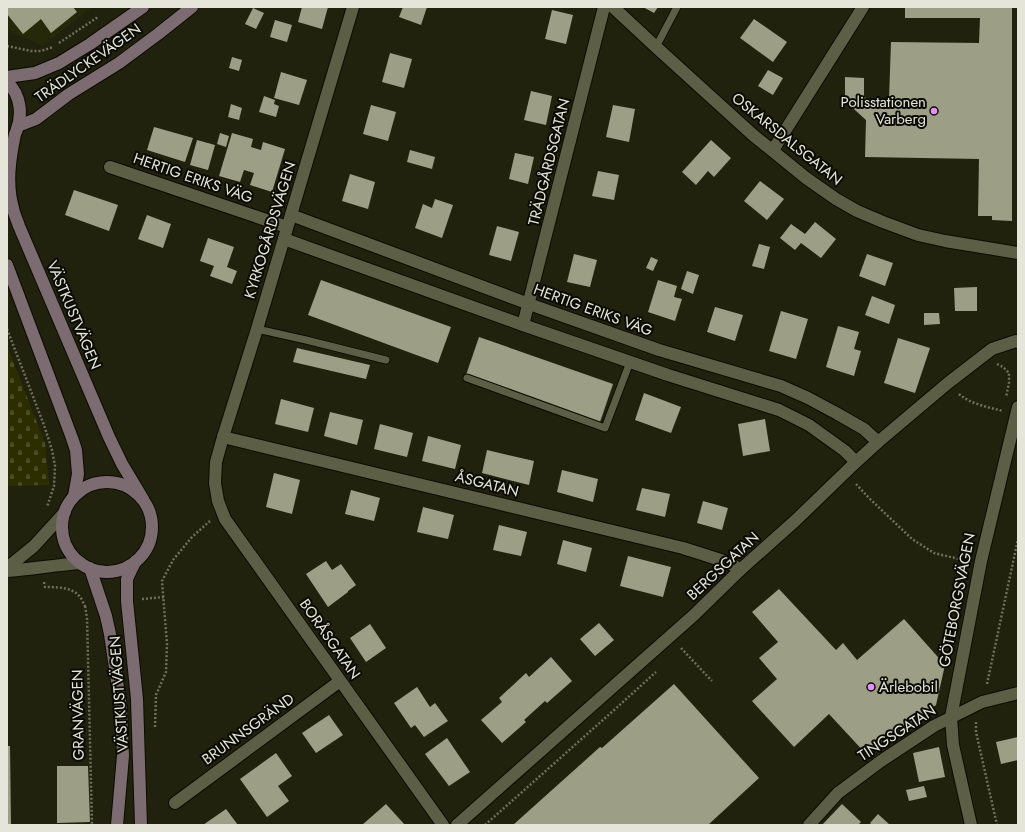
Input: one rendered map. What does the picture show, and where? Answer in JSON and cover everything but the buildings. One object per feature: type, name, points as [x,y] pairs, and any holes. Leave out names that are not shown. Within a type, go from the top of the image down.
[{"type":"street","name":"TRÄDLYCKEVÄGEN","points":[[7,77],[35,73],[59,63],[90,44],[143,7]]},
{"type":"street","name":"TRÄDLYCKEVÄGEN","points":[[17,130],[36,119],[69,94],[119,63],[192,7]]},
{"type":"street","name":"KYRKOGÅRDSVÄGEN","points":[[216,462],[353,7]]},
{"type":"street","name":"TRÄDGÅRDSGATAN","points":[[523,325],[604,7]]},
{"type":"street","name":"OSKARSDALSGATAN","points":[[613,7],[753,135],[806,178],[836,199],[857,211],[918,235],[1018,253]]},
{"type":"street","points":[[773,150],[863,7]]},
{"type":"street","name":"VÄSTKUSTVÄGEN","points":[[7,82],[14,91],[20,108],[20,117],[11,156],[9,175],[13,208],[31,256],[110,438],[122,464],[143,499]]},
{"type":"street","points":[[7,145],[17,130]]},
{"type":"street","name":"HERTIG ERIKS VÄG","points":[[110,168],[286,233],[523,325],[630,362],[780,410],[809,425],[845,451],[856,462]]},
{"type":"street","name":"HERTIG ERIKS VÄG","points":[[291,215],[529,304],[659,350],[780,386],[808,398],[836,413],[864,429],[878,442]]},
{"type":"street","points":[[7,265],[76,450],[78,474],[74,496]]},
{"type":"street","name":"BERGSGATAN","points":[[457,825],[694,615],[740,570],[796,520],[878,442],[948,383],[992,350],[1016,341],[1018,342]]},
{"type":"street","name":"GÖTEBORGSVÄGEN","points":[[971,825],[954,745],[951,717],[980,561],[1018,407]]},
{"type":"street","name":"ÅSGATAN","points":[[223,437],[682,548],[730,563],[740,570]]},
{"type":"street","name":"BORÅSGATAN","points":[[216,462],[215,483],[218,501],[226,519],[443,825]]},
{"type":"street","points":[[7,570],[34,546],[65,512],[74,496],[84,488],[96,483],[109,482],[122,484],[134,490],[143,499],[150,512],[153,525],[151,539],[145,552],[135,562],[121,569],[105,572],[85,565],[75,558],[70,551],[64,536],[63,524],[65,512]]},
{"type":"street","name":"VÄSTKUSTVÄGEN","points":[[135,562],[127,579],[127,601],[137,699],[142,812],[141,825]]},
{"type":"street","points":[[7,570],[40,568],[58,565],[85,565]]},
{"type":"street","name":"VÄSTKUSTVÄGEN","points":[[85,565],[106,616],[121,708],[123,756],[117,825]]},
{"type":"street","name":"BRUNNSGRÄND","points":[[176,803],[340,681]]},
{"type":"street","name":"TINGSGATAN","points":[[809,825],[838,793],[881,761],[934,726],[982,702],[1018,692]]},
{"type":"lane","points":[[656,47],[677,7]]},
{"type":"lane","points":[[257,329],[386,360]]},
{"type":"lane","points":[[466,378],[605,428],[630,362]]},
{"type":"path","points":[[7,46],[31,51],[40,51],[52,47],[102,15]]},
{"type":"path","points":[[948,383],[962,396],[976,404],[1003,411],[1009,383],[1009,373],[1003,367],[996,364],[991,365]]},
{"type":"path","points":[[851,489],[856,484],[912,538],[934,553],[968,562]]},
{"type":"path","points":[[155,727],[156,695],[166,672],[167,644],[162,581],[173,560],[192,538],[222,512]]},
{"type":"path","name":"GRANVÄGEN","points":[[85,606],[87,618],[92,825]]},
{"type":"path","points":[[687,643],[681,648],[712,681]]},
{"type":"path","points":[[485,825],[658,669]]},
{"type":"shaded area","points":[[7,7],[92,7],[43,46],[7,30]]},
{"type":"green space","points":[[7,346],[45,443],[49,485],[7,486]]},
{"type":"place","name":"Polisstationen Varberg","points":[[934,111]]},
{"type":"place","name":"Ärlebobil","points":[[871,687]]}]
